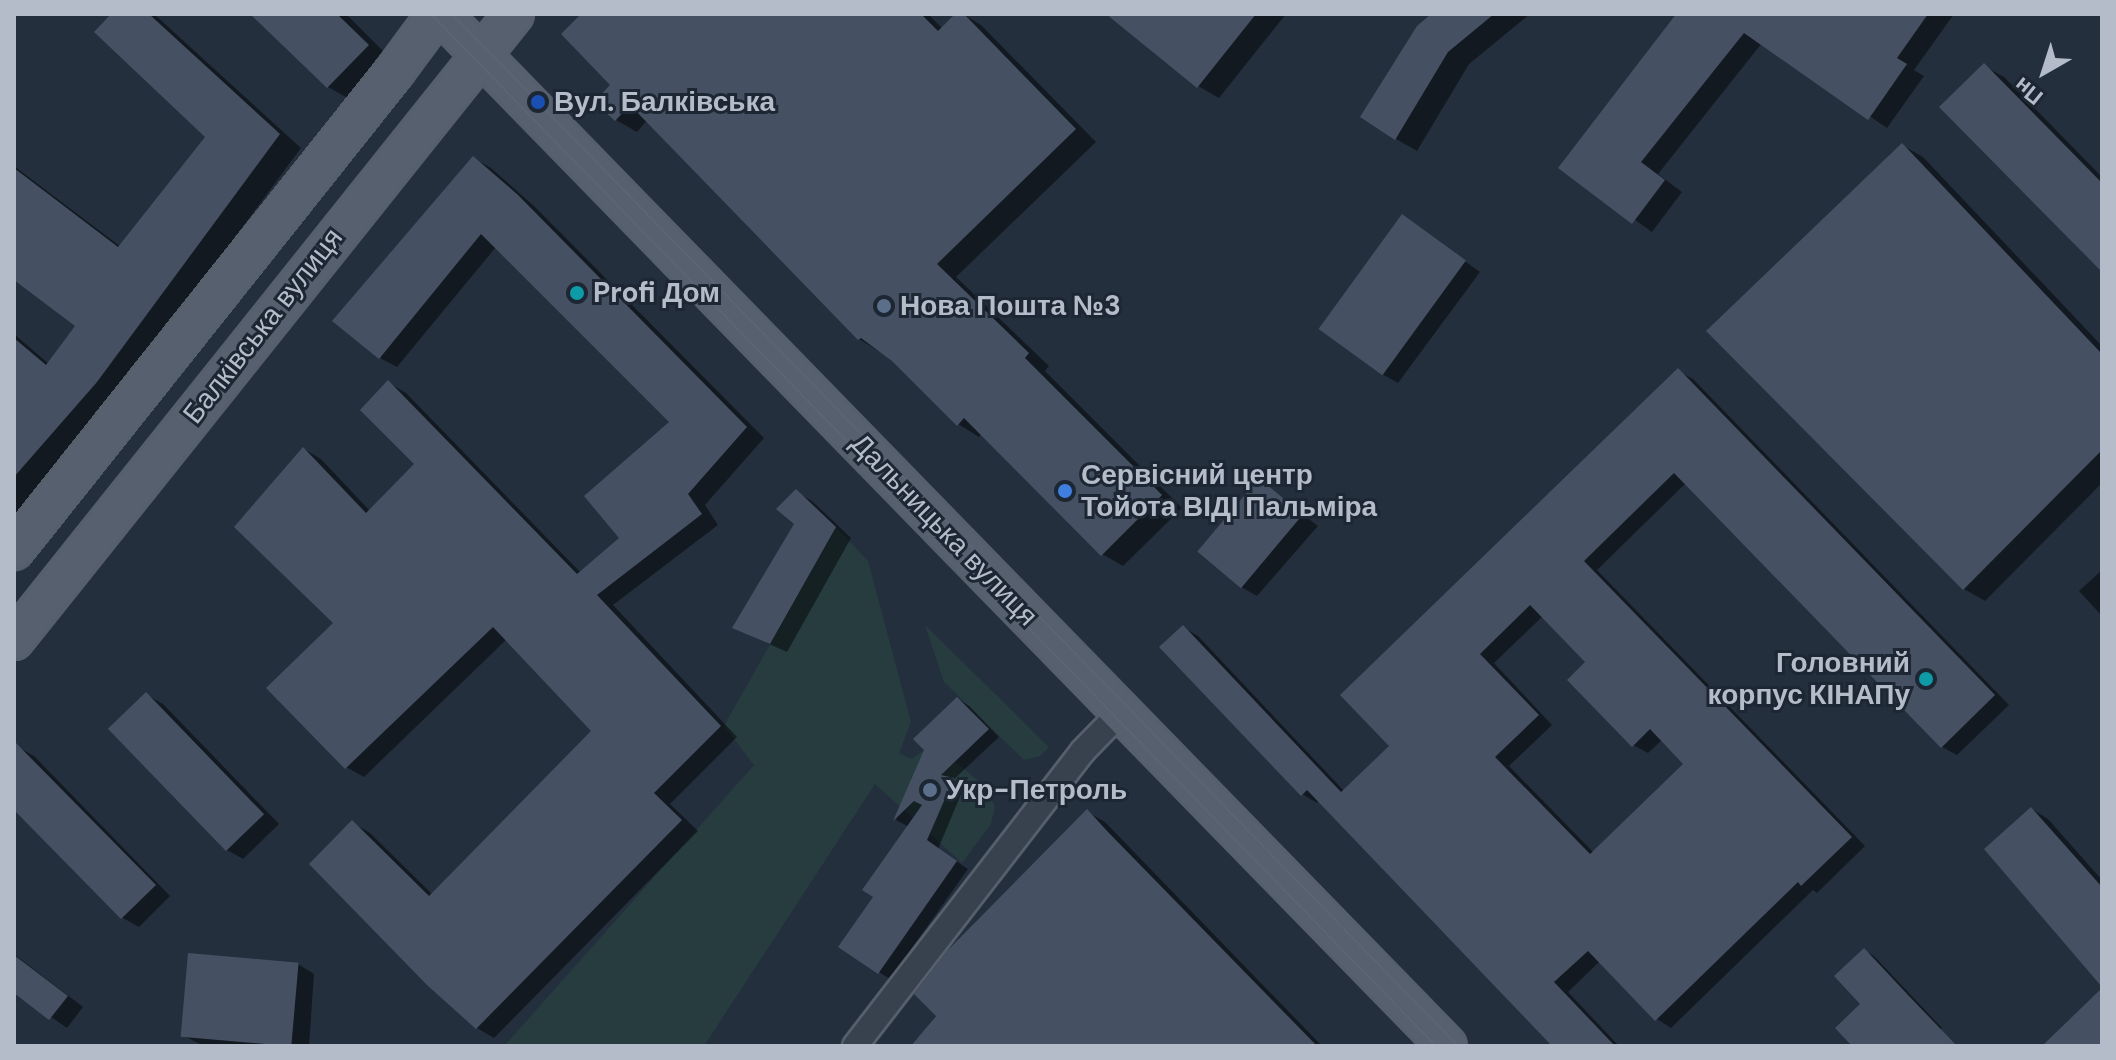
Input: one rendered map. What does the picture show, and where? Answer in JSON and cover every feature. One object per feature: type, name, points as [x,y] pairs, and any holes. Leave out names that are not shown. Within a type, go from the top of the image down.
[{"type":"main road","name":"Дальницька вулиця","points":[[439,14],[1447,1046]]},
{"type":"main road","name":"Балківська вулиця","points":[[14,550],[439,14]]},
{"type":"main road","name":"Балківська вулиця","points":[[14,640],[514,14]]},
{"type":"street","points":[[855,1046],[1082,752],[1121,712]]},
{"type":"green space","points":[[836,527],[868,561],[911,722],[899,753],[912,759],[934,743],[983,785],[995,806],[991,824],[962,863],[875,784],[704,1046],[504,1046],[754,765],[724,726]]},
{"type":"green space","points":[[925,625],[1049,747],[1040,756],[1024,760],[944,682]]},
{"type":"building","points":[[111,14],[149,14],[280,134],[97,382],[14,477],[14,338],[46,365],[75,326],[14,280],[14,168],[118,247],[205,137],[94,32]]},
{"type":"building","points":[[250,14],[337,14],[369,45],[327,88]]},
{"type":"building","points":[[581,14],[921,14],[938,31],[955,14],[964,14],[1076,129],[937,264],[1029,353],[1025,358],[1162,495],[1101,556],[964,418],[957,426],[892,361],[861,338],[858,340],[630,105],[615,121],[594,102],[610,85],[561,34]]},
{"type":"building","points":[[1106,14],[1256,14],[1197,88]]},
{"type":"building","points":[[1431,14],[1494,14],[1448,52],[1395,140],[1360,117],[1417,26]]},
{"type":"building","points":[[1676,14],[1928,14],[1897,58],[1907,64],[1868,120],[1744,33],[1641,162],[1665,180],[1632,224],[1558,168]]},
{"type":"building","points":[[1984,63],[2102,183],[2102,272],[1939,107]]},
{"type":"building","points":[[1902,143],[2102,354],[2102,450],[1963,590],[1706,331]]},
{"type":"building","points":[[473,156],[518,195],[747,427],[688,494],[702,514],[597,595],[721,726],[654,793],[682,820],[476,1029],[427,985],[309,864],[352,820],[429,896],[591,731],[493,627],[345,769],[266,688],[333,623],[234,527],[303,447],[366,513],[414,464],[360,410],[388,380],[577,574],[619,538],[584,496],[669,422],[481,234],[379,359],[332,321]]},
{"type":"building","points":[[1402,214],[1466,260],[1382,375],[1319,329]]},
{"type":"building","name":"Головний корпус КІНАПу","points":[[1678,368],[1995,695],[1941,748],[1674,473],[1584,561],[1852,837],[1801,886],[1798,882],[1655,1021],[1588,951],[1554,982],[1615,1046],[1552,1046],[1307,790],[1301,796],[1159,647],[1183,625],[1341,792],[1389,746],[1340,695]],"holes":[[[1530,605],[1585,662],[1567,680],[1632,747],[1650,729],[1683,764],[1590,854],[1495,757],[1539,715],[1480,654]]]},
{"type":"building","points":[[1259,478],[1303,515],[1241,588],[1197,552]]},
{"type":"building","points":[[796,489],[836,527],[770,644],[732,628],[794,524],[776,509]]},
{"type":"building","points":[[146,692],[264,814],[226,851],[108,729]]},
{"type":"building","points":[[957,697],[989,729],[941,775],[954,778],[927,840],[957,861],[878,974],[838,947],[873,897],[862,890],[922,805],[914,801],[893,821],[924,750],[913,739]]},
{"type":"building","points":[[14,741],[156,885],[121,919],[14,810]]},
{"type":"building","points":[[2031,807],[2102,887],[2102,987],[1984,849]]},
{"type":"building","points":[[1087,809],[1317,1046],[911,1046],[936,1016],[914,994],[947,951]]},
{"type":"building","points":[[1864,948],[1957,1046],[1852,1046],[1835,1028],[1860,1004],[1834,976]]},
{"type":"building","points":[[188,953],[299,963],[291,1046],[181,1037]]},
{"type":"building","points":[[14,955],[68,996],[49,1020],[14,993]]},
{"type":"building","points":[[2102,988],[2102,1046],[2042,1046]]},
{"type":"tram line","points":[[431,14],[1436,1046]]},
{"type":"tram line","points":[[452,14],[1458,1046]]},
{"type":"place","name":"Вул. Балківська","points":[[538,102]]},
{"type":"place","name":"Profi Дом","points":[[577,293]]},
{"type":"place","name":"Нова Пошта №3","points":[[884,306]]},
{"type":"place","name":"Сервісний центр Тойота ВІДІ Пальміра","points":[[1065,491]]},
{"type":"place","name":"Головний корпус КІНАПу","points":[[1926,679]]},
{"type":"place","name":"Укр-Петроль","points":[[930,790]]}]
